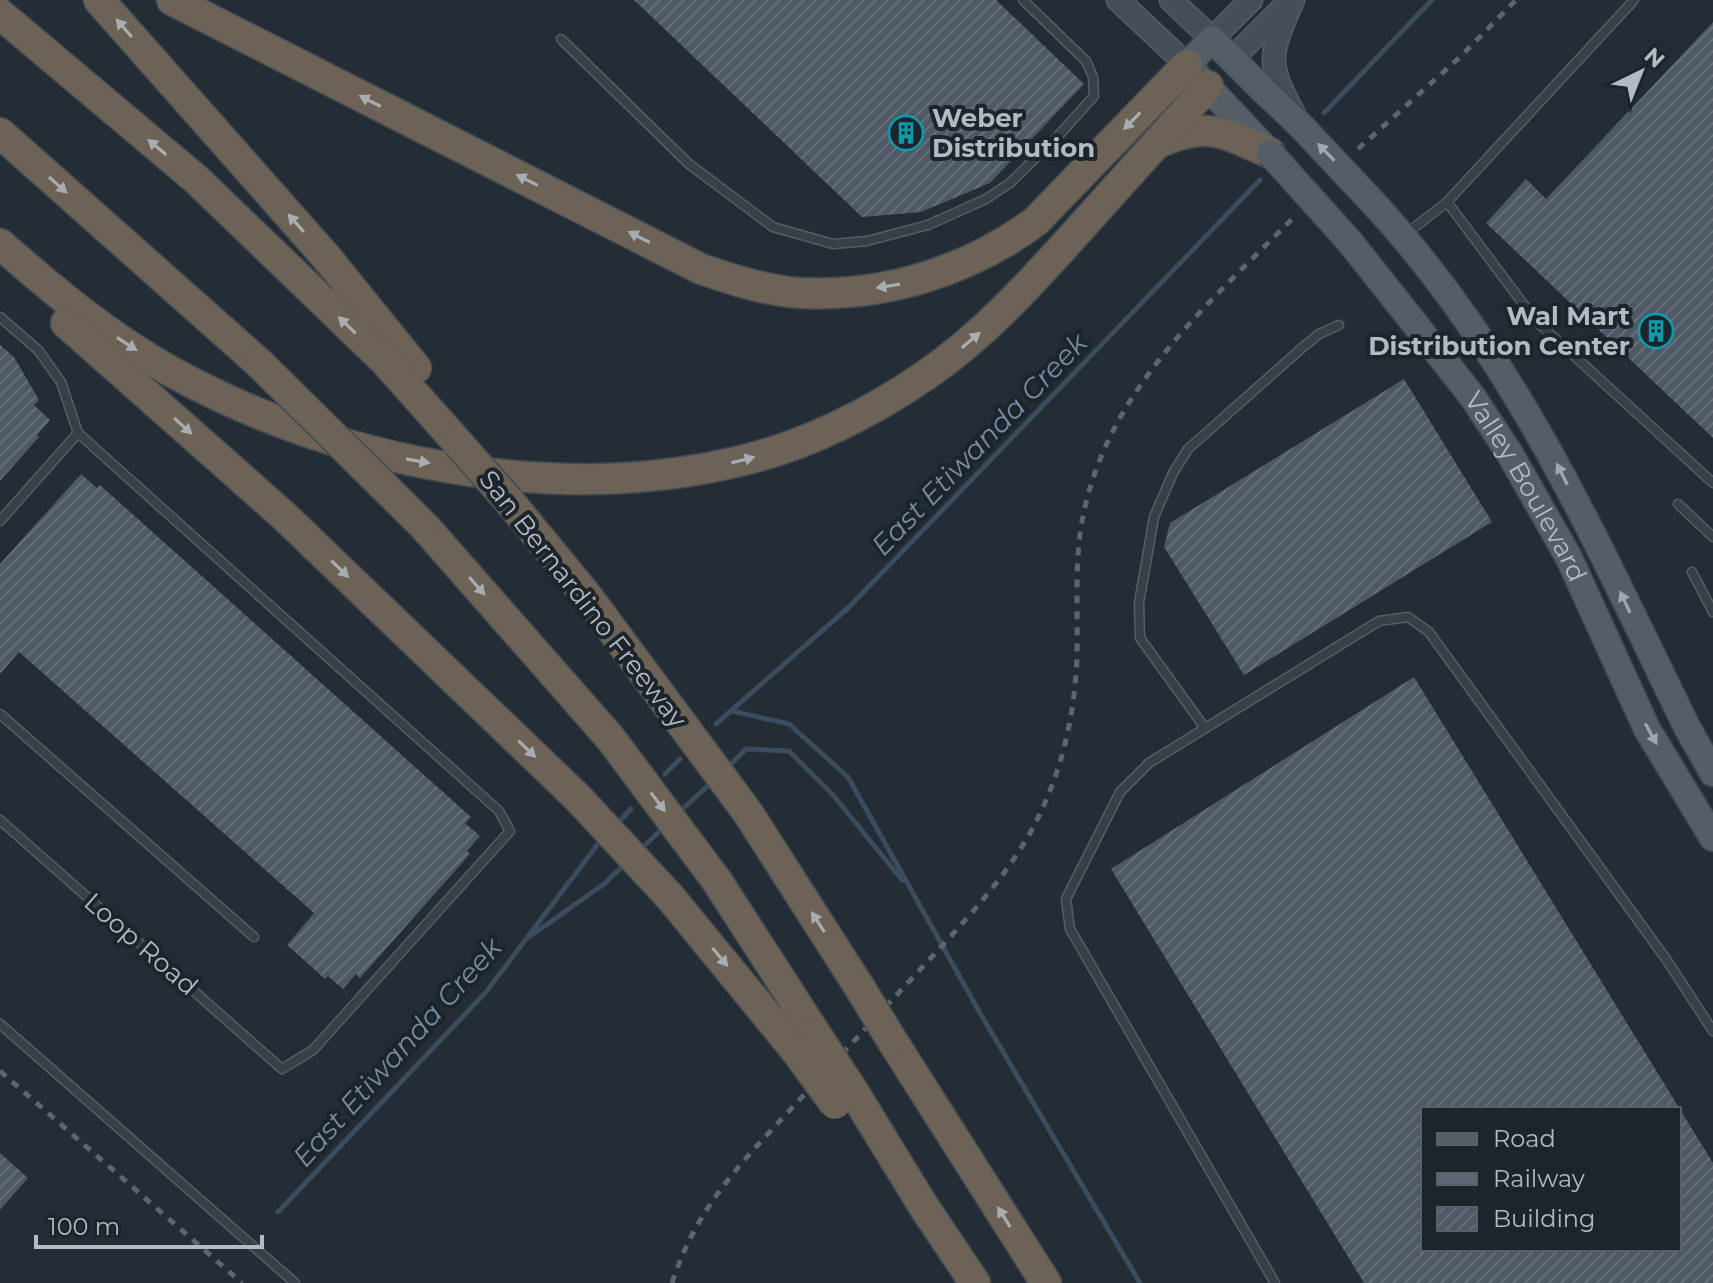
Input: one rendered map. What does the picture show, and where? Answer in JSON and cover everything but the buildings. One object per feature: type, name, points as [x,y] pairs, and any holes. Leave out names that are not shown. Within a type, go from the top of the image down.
[{"type":"highway","points":[[99,0],[327,258],[427,380],[458,443]]},
{"type":"highway","points":[[172,0],[701,269],[747,284],[800,293],[854,291],[897,285],[965,263],[1012,238],[1036,221],[1197,76]]},
{"type":"highway","name":"San Bernardino Freeway","points":[[0,14],[197,180],[385,361],[509,501],[587,596],[748,813],[1046,1283]]},
{"type":"highway","points":[[0,244],[87,319],[132,348],[185,378],[279,422],[396,457],[494,472],[578,480],[666,475],[742,461],[811,438],[925,376],[1009,305],[1158,142],[1197,76]]},
{"type":"highway","points":[[1158,142],[1180,133],[1229,125],[1270,153]]},
{"type":"highway","points":[[0,133],[259,363],[425,527],[611,739],[717,881],[806,1043],[975,1283]]},
{"type":"highway","points":[[0,262],[283,515],[578,798],[806,1043]]},
{"type":"main road","points":[[1197,76],[1212,39]]},
{"type":"main road","name":"Valley Boulevard","points":[[1212,39],[1232,59],[1269,84],[1301,126],[1404,236],[1445,286],[1482,339],[1547,446],[1713,773]]},
{"type":"main road","points":[[1197,76],[1232,59]]},
{"type":"main road","points":[[1197,76],[1229,125]]},
{"type":"main road","name":"Valley Boulevard","points":[[1270,153],[1350,242],[1472,396],[1510,454],[1569,558],[1647,729],[1713,838]]},
{"type":"street","points":[[1118,0],[1197,76]]},
{"type":"street","name":"Valley Boulevard","points":[[1171,0],[1212,39]]},
{"type":"street","points":[[1212,39],[1251,0]]},
{"type":"street","points":[[1232,59],[1292,0]]},
{"type":"street","points":[[1269,84],[1275,42],[1292,0]]},
{"type":"lane","points":[[561,39],[689,164],[773,227],[833,244],[867,241],[928,225],[986,199],[1010,183],[1094,96],[1093,77],[1086,61],[1023,0]]},
{"type":"lane","points":[[1404,236],[1447,202],[1634,0]]},
{"type":"lane","points":[[1447,202],[1536,321],[1713,483]]},
{"type":"lane","points":[[0,317],[38,350],[61,382],[78,433],[0,521]]},
{"type":"lane","points":[[1205,728],[1140,638],[1139,603],[1154,517],[1173,473],[1188,449],[1303,347],[1319,334],[1339,325]]},
{"type":"lane","name":"Loop Road","points":[[0,820],[282,1069],[313,1050],[510,831],[499,811],[78,433]]},
{"type":"lane","points":[[1678,504],[1713,537]]},
{"type":"lane","points":[[1692,572],[1713,612]]},
{"type":"lane","points":[[1275,1283],[1070,929],[1066,899],[1120,792],[1149,763],[1379,621],[1408,617],[1429,632],[1666,959],[1713,1031]]},
{"type":"lane","points":[[0,714],[254,937]]},
{"type":"lane","points":[[0,1024],[295,1283]]},
{"type":"waterway","name":"East Etiwanda Creek","points":[[1324,113],[1432,0]]},
{"type":"waterway","name":"East Etiwanda Creek","points":[[716,724],[849,607],[1260,180]]},
{"type":"waterway","points":[[732,711],[789,724],[848,777],[980,1013],[1140,1283]]},
{"type":"waterway","points":[[727,768],[746,749],[789,751],[833,795],[902,880]]},
{"type":"waterway","name":"East Etiwanda Creek","points":[[665,774],[680,759]]},
{"type":"waterway","points":[[677,814],[711,783]]},
{"type":"waterway","name":"East Etiwanda Creek","points":[[618,823],[631,809]]},
{"type":"waterway","points":[[640,850],[664,827]]},
{"type":"waterway","name":"East Etiwanda Creek","points":[[278,1212],[486,992],[601,840]]},
{"type":"waterway","points":[[529,937],[604,884],[627,862]]},
{"type":"railway","points":[[1358,149],[1460,57],[1516,0]]},
{"type":"railway","points":[[672,1283],[693,1233],[720,1190],[771,1130],[975,909],[1026,840],[1048,797],[1069,728],[1076,680],[1080,534],[1091,485],[1109,439],[1132,397],[1160,358],[1226,285],[1295,216]]},
{"type":"railway","points":[[0,1071],[242,1283]]},
{"type":"place","name":"Weber Distribution","points":[[906,133]]},
{"type":"place","name":"Wal Mart Distribution Center","points":[[1656,331]]}]
